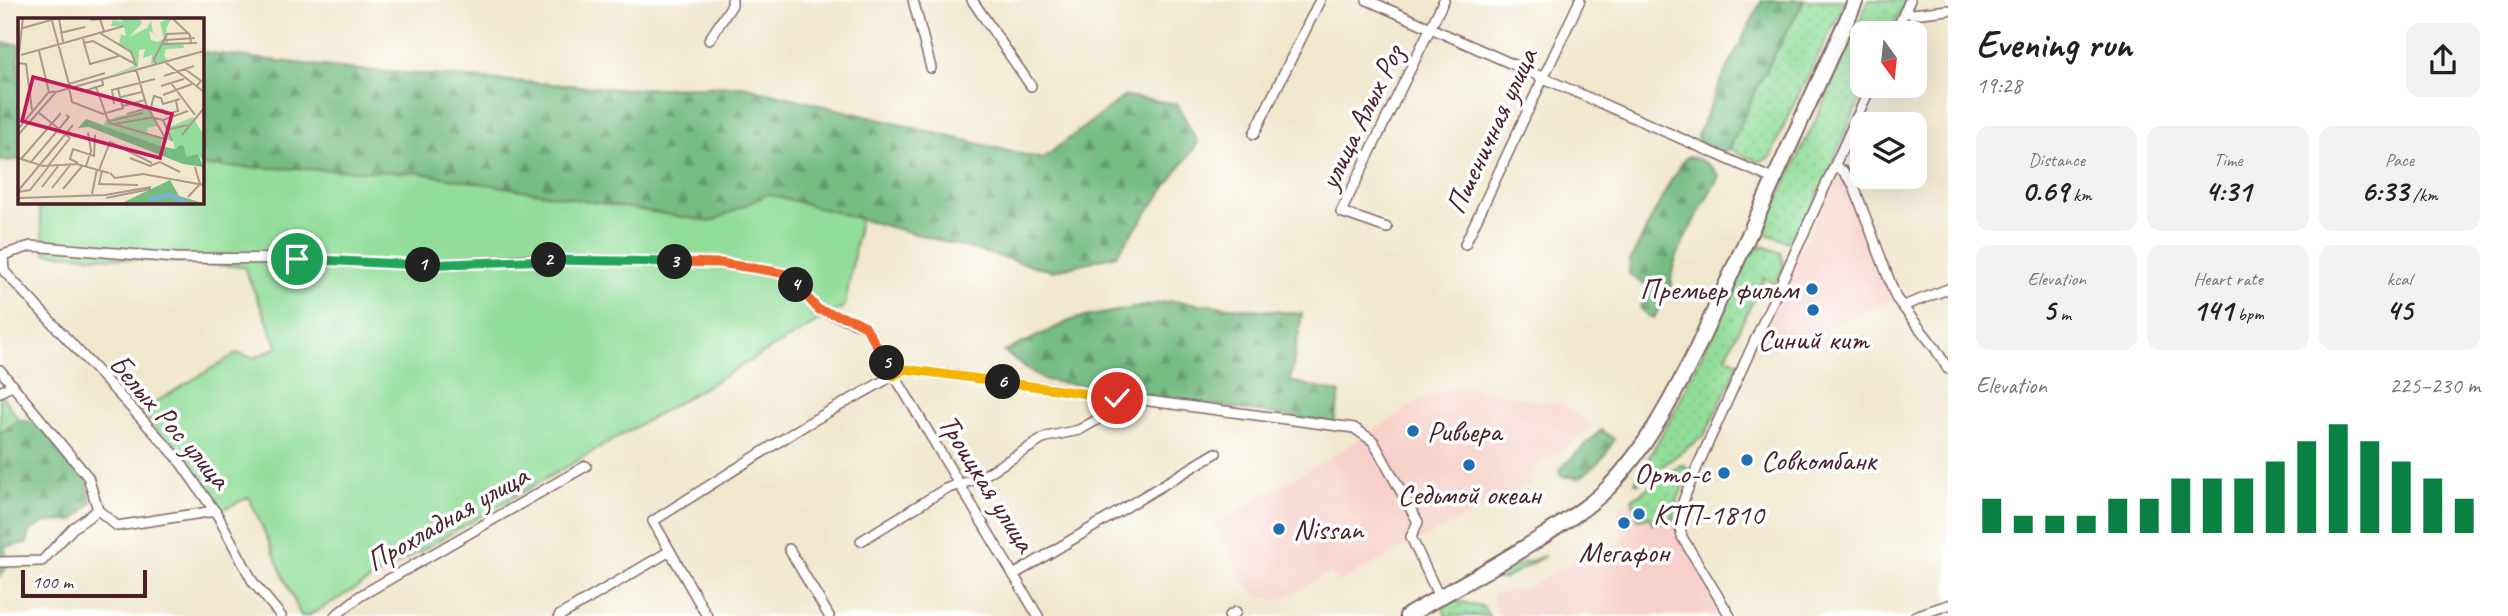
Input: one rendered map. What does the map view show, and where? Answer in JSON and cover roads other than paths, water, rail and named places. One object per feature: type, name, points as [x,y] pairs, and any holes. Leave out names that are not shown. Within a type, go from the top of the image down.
[{"type":"main road","points":[[1407,616],[1432,606],[1586,506],[1608,487],[1647,439],[1695,353],[1856,0]]},
{"type":"street","points":[[709,40],[732,5],[732,0]]},
{"type":"street","points":[[913,0],[931,68]]},
{"type":"street","points":[[972,0],[1031,86]]},
{"type":"street","points":[[1254,134],[1320,0]]},
{"type":"street","points":[[1367,0],[1775,180]]},
{"type":"street","name":"улица Алых Роз","points":[[1387,228],[1341,212],[1444,0]]},
{"type":"street","name":"Пшеничная улица","points":[[1465,244],[1580,0]]},
{"type":"street","points":[[1900,21],[1910,0]]},
{"type":"street","points":[[1905,11],[1912,14],[1948,10]]},
{"type":"street","points":[[1730,616],[1682,537],[1678,523],[1680,508],[1866,98]]},
{"type":"street","points":[[1835,167],[1843,171],[1853,184],[1896,298],[1948,369]]},
{"type":"street","name":"Троицкая улица","points":[[4,271],[3,255],[31,246],[176,258],[297,259],[413,265],[537,259],[720,263],[785,274],[819,310],[865,326],[962,484],[1038,616]]},
{"type":"street","name":"Белых Рос улица","points":[[4,271],[176,456],[215,511],[253,582],[281,616]]},
{"type":"street","points":[[1903,306],[1948,289]]},
{"type":"street","points":[[706,616],[653,521],[807,424],[905,369],[1354,428],[1373,441],[1418,522],[1410,537],[1432,606]]},
{"type":"street","points":[[0,370],[88,477],[98,510],[117,526],[215,511]]},
{"type":"street","points":[[0,392],[13,385]]},
{"type":"street","points":[[860,541],[945,489],[980,478],[1046,437],[1079,430],[1111,412]]},
{"type":"street","points":[[1015,575],[1216,453]]},
{"type":"street","name":"Прохладная улица","points":[[335,616],[360,596],[586,466]]},
{"type":"street","points":[[0,562],[41,561],[73,528],[98,510]]},
{"type":"street","points":[[789,549],[829,616]]},
{"type":"street","points":[[559,616],[670,551]]},
{"type":"street","points":[[1915,616],[1948,605]]},
{"type":"place","name":"Премьер фильм","points":[[1812,289]]},
{"type":"place","name":"Синий кит","points":[[1813,310]]},
{"type":"place","name":"Ривьера","points":[[1413,431]]},
{"type":"place","name":"Совкомбанк","points":[[1747,460]]},
{"type":"place","name":"Седьмой океан","points":[[1469,465]]},
{"type":"place","name":"Орто-с","points":[[1724,473]]},
{"type":"place","name":"КТП-1810","points":[[1639,514]]},
{"type":"place","name":"Мегафон","points":[[1624,523]]},
{"type":"place","name":"Nissan","points":[[1279,529]]}]
